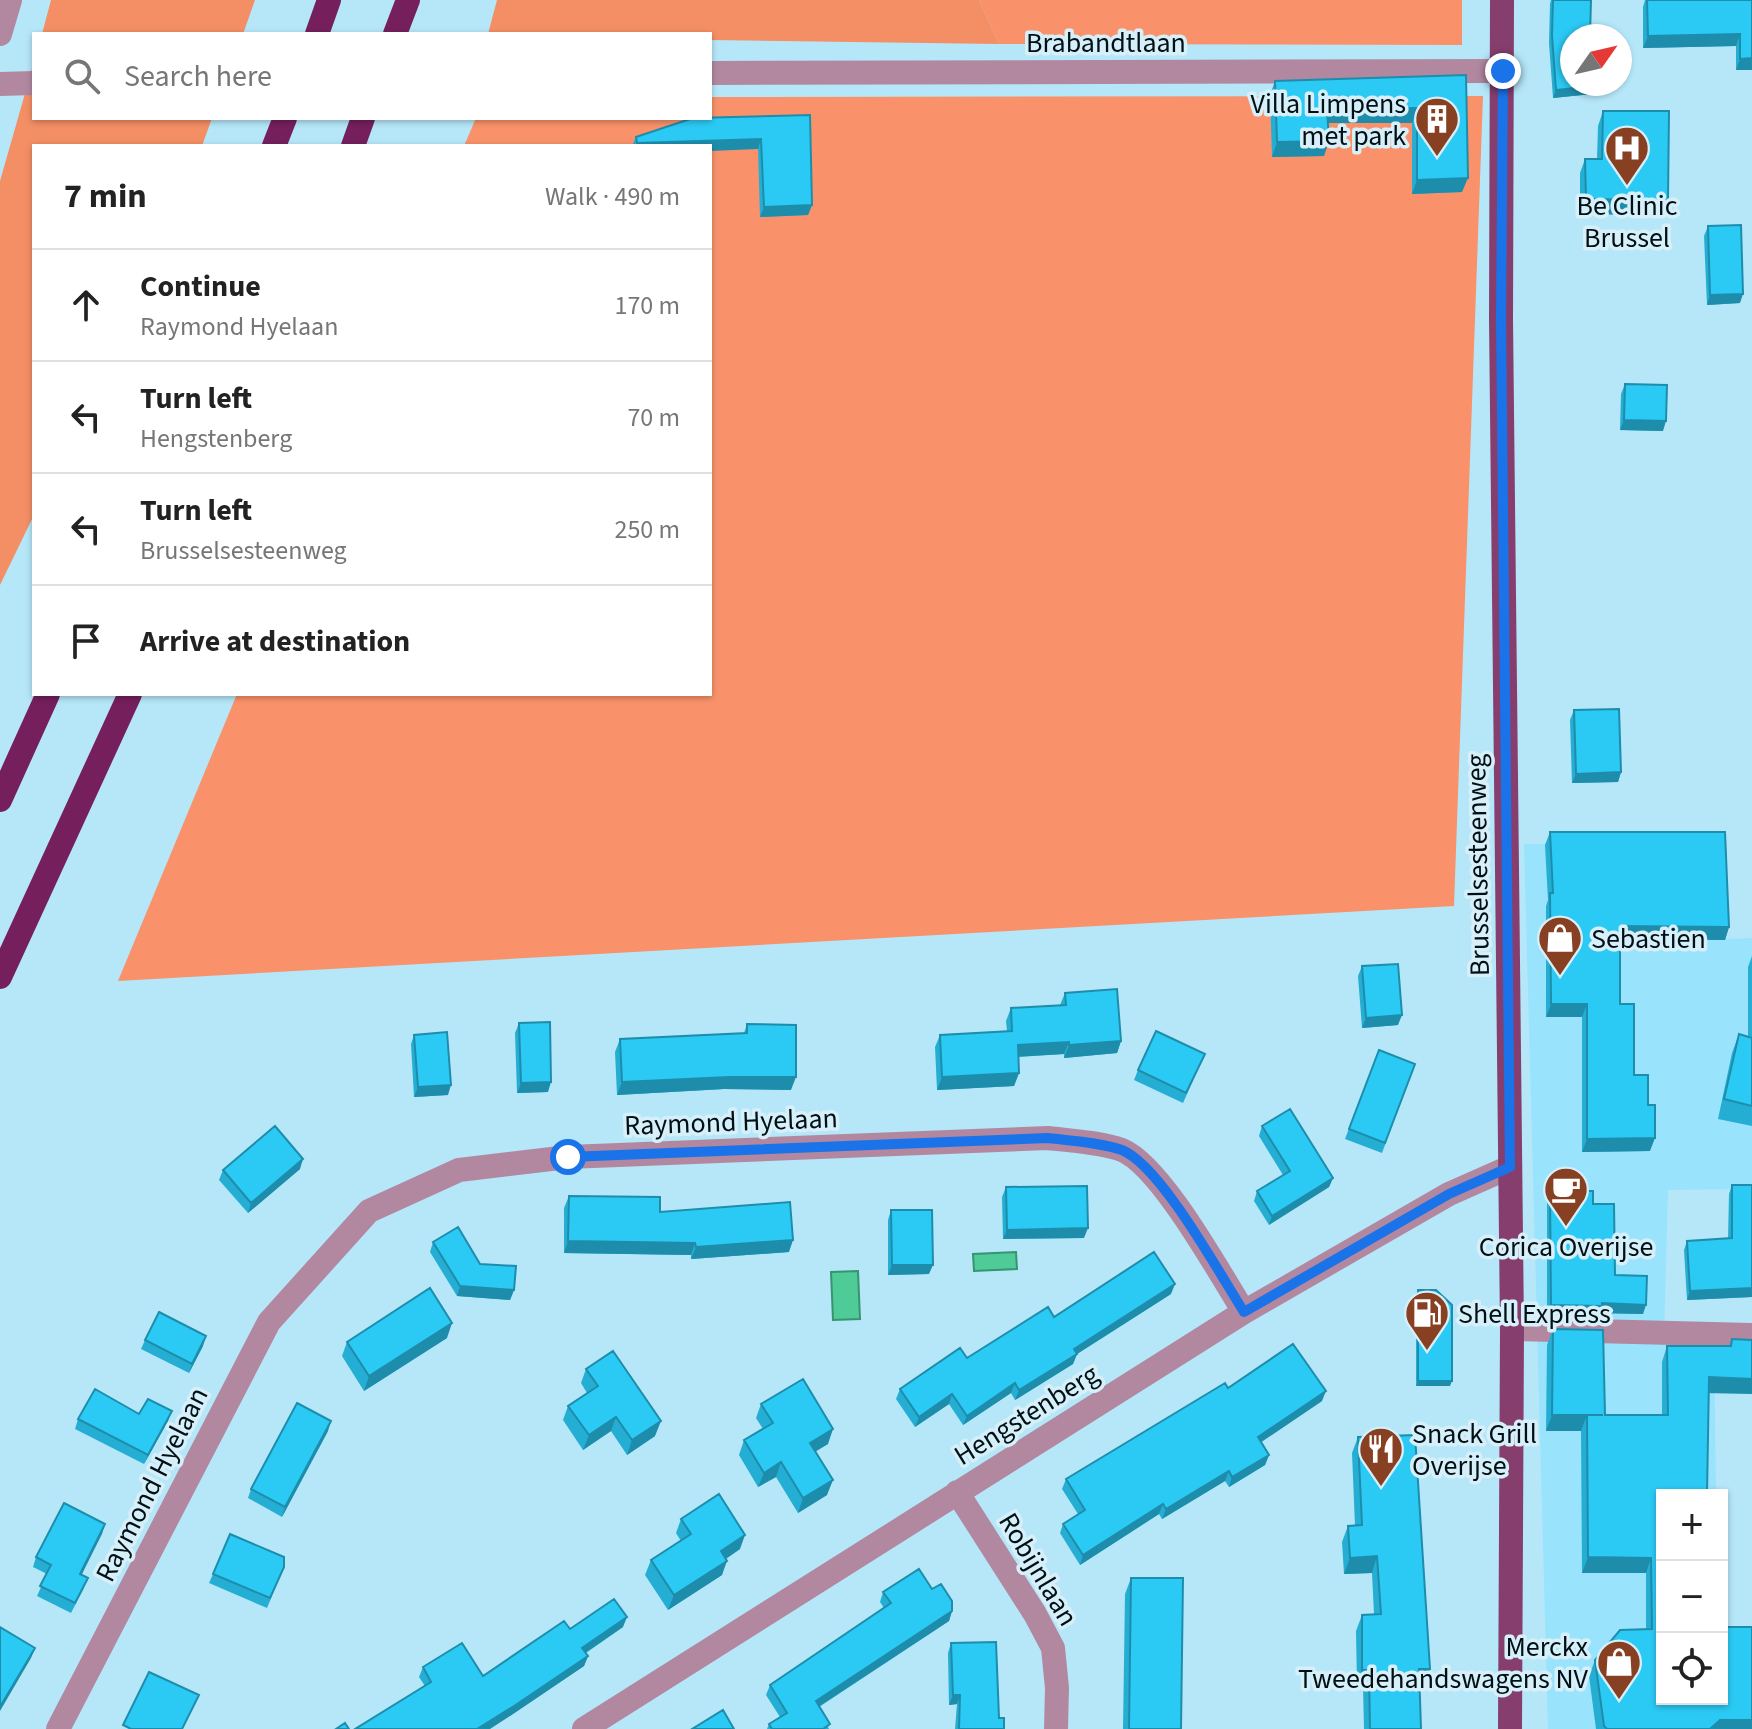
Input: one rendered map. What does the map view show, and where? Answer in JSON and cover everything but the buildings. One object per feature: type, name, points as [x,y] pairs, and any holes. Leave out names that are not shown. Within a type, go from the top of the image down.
[{"type":"highway","points":[[318,32],[329,0]]},
{"type":"highway","points":[[396,32],[408,0]]},
{"type":"highway","points":[[275,144],[284,120]]},
{"type":"highway","points":[[354,144],[362,120]]},
{"type":"highway","points":[[0,800],[47,696]]},
{"type":"highway","points":[[0,977],[129,696]]},
{"type":"main road","name":"Brusselsesteenweg","points":[[1502,0],[1501,319],[1512,1329],[1510,1729]]},
{"type":"street","points":[[0,34],[10,0]]},
{"type":"street","name":"Brabandtlaan","points":[[712,73],[1503,71]]},
{"type":"street","points":[[0,84],[32,83]]},
{"type":"street","name":"Raymond Hyelaan","points":[[58,1729],[269,1322],[369,1211],[459,1170],[568,1157],[1048,1138],[1090,1143],[1123,1151],[1145,1166],[1164,1187],[1244,1312]]},
{"type":"street","name":"Hengstenberg","points":[[584,1729],[1244,1312],[1449,1194],[1510,1167]]},
{"type":"street","points":[[1512,1329],[1752,1335]]},
{"type":"street","name":"Robijnlaan","points":[[957,1492],[1035,1614],[1053,1648],[1057,1688],[1056,1729]]},
{"type":"shaded area","points":[[51,0],[255,0],[244,32],[43,32]]},
{"type":"shaded area","points":[[497,0],[979,0],[999,44],[712,40],[712,32],[489,32]]},
{"type":"shaded area","points":[[979,0],[1462,0],[1462,45],[999,44]]},
{"type":"shaded area","points":[[32,69],[32,120],[211,120],[203,144],[32,144],[32,519],[0,585],[0,181]]},
{"type":"shaded area","points":[[1483,96],[1454,906],[118,981],[236,696],[712,696],[712,144],[465,144],[475,120],[712,120],[712,97]]},
{"type":"shaded area","points":[[1524,844],[1724,845],[1725,939],[1752,938],[1752,1189],[1668,1190],[1664,1338],[1714,1340],[1716,1489],[1656,1489],[1656,1705],[1728,1705],[1752,1729],[1548,1729]]},
{"type":"shaded area","points":[[1016,1252],[1017,1269],[974,1271],[973,1254]]},
{"type":"shaded area","points":[[858,1271],[860,1319],[833,1320],[831,1272]]},
{"type":"place","name":"Villa Limpens met park","points":[[1437,158]]},
{"type":"place","name":"Be Clinic Brussel","points":[[1627,187]]},
{"type":"place","name":"Sebastien","points":[[1560,977]]},
{"type":"place","name":"Corica Overijse","points":[[1566,1228]]},
{"type":"place","name":"Shell Express","points":[[1427,1352]]},
{"type":"place","name":"Snack Grill Overijse","points":[[1381,1488]]},
{"type":"place","name":"Merckx Tweedehandswagens NV","points":[[1619,1701]]},
{"type":"route","points":[[568,1157],[1048,1138],[1090,1143],[1123,1151],[1145,1166],[1164,1187],[1244,1312],[1449,1194],[1510,1167],[1501,319],[1503,71]]}]
